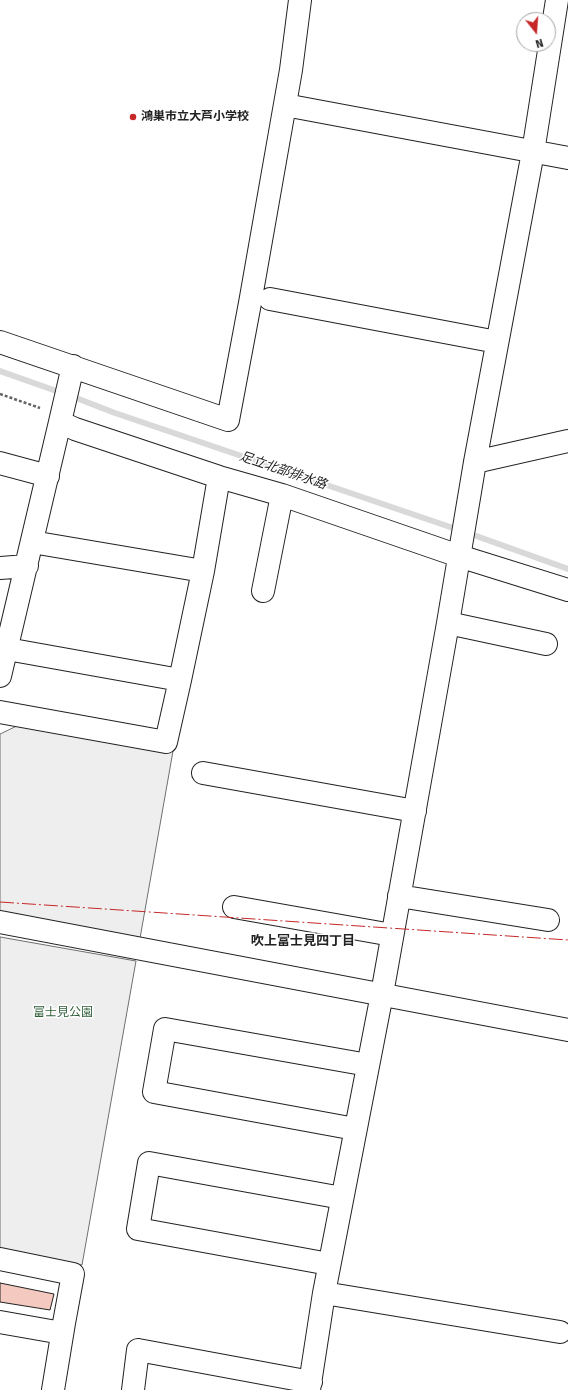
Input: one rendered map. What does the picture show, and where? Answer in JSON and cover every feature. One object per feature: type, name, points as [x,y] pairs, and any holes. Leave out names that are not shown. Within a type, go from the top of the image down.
[{"type":"street","points":[[0,342],[228,420],[291,70],[300,0]]},
{"type":"street","points":[[133,1390],[138,1350],[310,1386],[329,1264],[382,994],[475,462],[533,152],[557,0]]},
{"type":"street","points":[[285,105],[568,158]]},
{"type":"street","points":[[270,299],[497,342]]},
{"type":"street","points":[[0,676],[73,366]]},
{"type":"street","points":[[61,419],[75,429],[219,477],[282,495],[459,556],[568,590]]},
{"type":"street","points":[[475,462],[568,441]]},
{"type":"street","points":[[0,462],[48,476]]},
{"type":"street","points":[[0,712],[166,742],[203,571],[219,477]]},
{"type":"street","points":[[263,591],[282,495]]},
{"type":"street","points":[[32,542],[203,571]]},
{"type":"street","points":[[0,568],[27,566]]},
{"type":"street","points":[[448,623],[546,644]]},
{"type":"street","points":[[7,649],[180,680]]},
{"type":"street","points":[[202,773],[415,811]]},
{"type":"street","points":[[399,896],[548,920]]},
{"type":"street","points":[[234,908],[392,935]]},
{"type":"street","points":[[0,922],[568,1030]]},
{"type":"street","points":[[356,1129],[154,1092],[165,1029],[368,1065]]},
{"type":"street","points":[[329,1264],[138,1229],[149,1163],[342,1198]]},
{"type":"street","points":[[0,1259],[73,1274],[53,1390]]},
{"type":"street","points":[[324,1293],[560,1332]]},
{"type":"street","points":[[0,1322],[62,1333]]},
{"type":"path","points":[[0,394],[61,419]]},
{"type":"green space","points":[[21,724],[173,751],[139,944],[0,919],[0,734]]},
{"type":"green space","name":"富士見公園","points":[[0,937],[136,961],[82,1265],[0,1250]]},
{"type":"building","points":[[0,1283],[54,1294],[50,1310],[0,1302]]},
{"type":"waterway","name":"足立北部排水路","points":[[0,371],[62,393]]},
{"type":"waterway","name":"足立北部排水路","points":[[71,396],[115,413],[459,530]]},
{"type":"waterway","name":"足立北部排水路","points":[[468,533],[568,569]]},
{"type":"power","points":[[0,902],[568,940]]},
{"type":"place","name":"鴻巣市立大芦小学校","points":[[133,117]]},
{"type":"district","name":"吹上富士見四丁目","points":[[303,942]]}]
